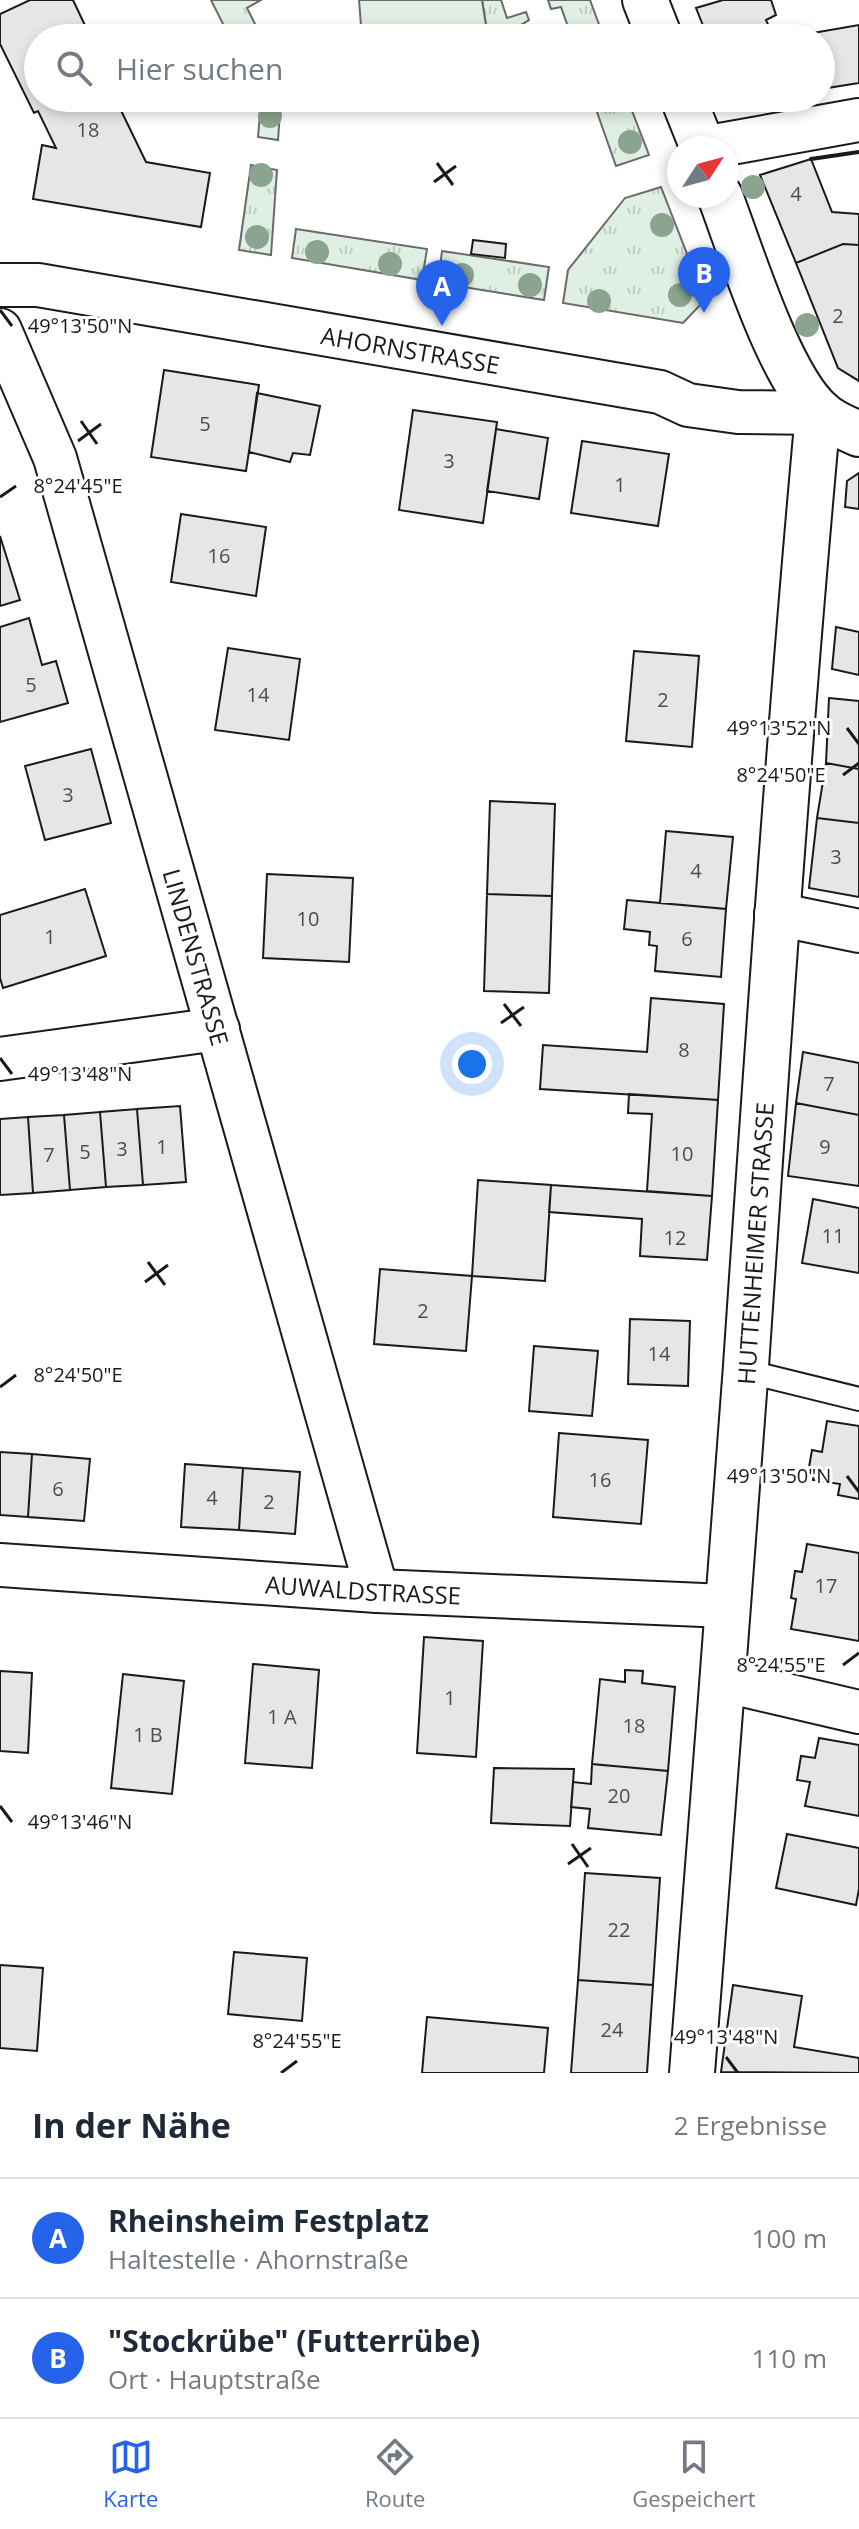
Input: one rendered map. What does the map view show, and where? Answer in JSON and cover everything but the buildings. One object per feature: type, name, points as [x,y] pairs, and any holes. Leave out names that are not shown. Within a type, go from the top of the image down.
[{"type":"street","points":[[645,0],[654,24]]},
{"type":"street","points":[[689,112],[698,136]]},
{"type":"street","points":[[739,142],[859,120]]},
{"type":"street","points":[[725,208],[771,330],[797,384],[821,413],[859,434]]},
{"type":"street","name":"AHORNSTRASSE","points":[[0,285],[38,285],[660,392],[688,405],[738,412],[821,413]]},
{"type":"street","name":"LINDENSTRASSE","points":[[0,330],[55,458],[377,1591]]},
{"type":"street","name":"HUTTENHEIMER STRASSE","points":[[692,2073],[776,914],[816,436],[821,413]]},
{"type":"street","points":[[776,914],[859,931]]},
{"type":"street","points":[[0,1059],[218,1029]]},
{"type":"street","name":"AUWALDSTRASSE","points":[[0,1565],[377,1591],[726,1606]]},
{"type":"street","points":[[722,1680],[859,1712]]},
{"type":"lane","points":[[745,1371],[859,1399]]},
{"type":"green space","points":[[211,0],[261,0],[247,8],[255,24],[223,24]]},
{"type":"green space","points":[[359,0],[482,0],[486,24],[361,24]]},
{"type":"green space","points":[[482,0],[501,0],[507,18],[526,12],[529,20],[522,24],[486,24]]},
{"type":"green space","points":[[548,0],[590,0],[599,24],[567,24],[561,7],[551,9]]},
{"type":"green space","points":[[260,112],[280,112],[278,140],[258,137]]},
{"type":"green space","points":[[597,112],[632,112],[649,155],[616,166]]},
{"type":"green space","points":[[251,165],[277,170],[271,255],[239,250]]},
{"type":"green space","points":[[661,187],[705,300],[683,323],[563,303],[568,270],[625,198]]},
{"type":"green space","points":[[296,229],[427,249],[422,280],[292,258]]},
{"type":"green space","points":[[442,251],[549,267],[544,300],[438,283]]},
{"type":"wall","points":[[811,159],[859,152]]},
{"type":"place","name":"\"Stockrübe\" (Futterrübe)","points":[[704,313]]},
{"type":"place","name":"Rheinsheim Festplatz","points":[[442,326]]}]
